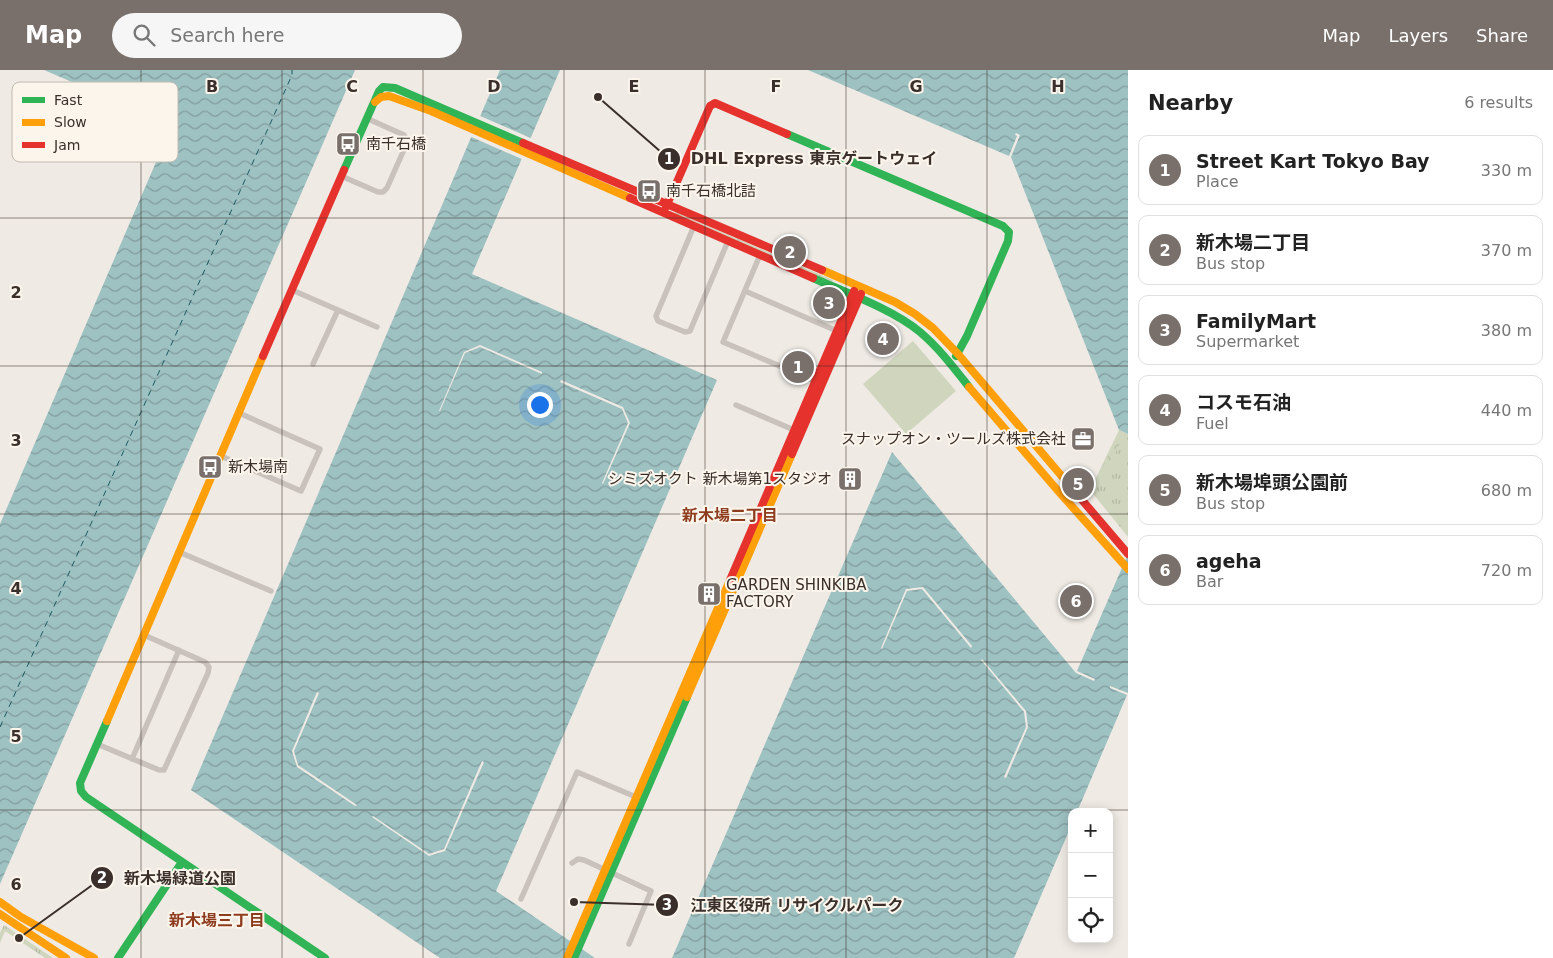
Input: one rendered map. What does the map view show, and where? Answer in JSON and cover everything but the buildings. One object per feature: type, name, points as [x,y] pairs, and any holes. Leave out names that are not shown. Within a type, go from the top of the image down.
[{"type":"street","points":[[325,958],[86,797],[82,793],[80,783],[366,118],[379,91],[387,86],[395,88],[432,108],[539,155],[664,214],[856,297],[910,324],[926,337],[950,363],[1059,492],[1128,568]]},
{"type":"street","points":[[664,214],[708,110],[715,103],[1003,226],[1010,232],[1008,241],[958,354],[950,363]]},
{"type":"street","points":[[341,176],[378,192],[383,192],[387,188],[406,145],[404,135],[366,118]]},
{"type":"street","points":[[539,155],[668,204],[860,286],[917,313],[958,354],[1126,551]]},
{"type":"street","points":[[694,226],[656,316],[658,321],[684,332],[690,331],[728,242]]},
{"type":"street","points":[[760,255],[723,342],[815,382]]},
{"type":"street","points":[[567,958],[586,922],[608,872],[860,286]]},
{"type":"street","points":[[292,290],[377,327]]},
{"type":"street","points":[[745,291],[837,331]]},
{"type":"street","points":[[767,502],[794,430],[837,331],[856,297]]},
{"type":"street","points":[[313,364],[338,310]]},
{"type":"street","points":[[736,405],[794,430]]},
{"type":"street","points":[[221,456],[301,491],[320,449],[239,413]]},
{"type":"street","points":[[179,552],[271,591]]},
{"type":"street","points":[[97,744],[159,770],[164,770],[167,767],[209,667],[205,662],[144,635]]},
{"type":"street","points":[[132,759],[179,650]]},
{"type":"street","points":[[608,872],[636,798],[685,692]]},
{"type":"street","points":[[521,899],[577,772],[636,798]]},
{"type":"street","points":[[572,863],[578,859],[584,860],[650,891],[629,944]]},
{"type":"street","points":[[118,958],[182,862]]},
{"type":"street","points":[[0,902],[94,958]]},
{"type":"street","points":[[0,914],[66,958]]},
{"type":"street","points":[[574,958],[586,922]]},
{"type":"green space","points":[[675,212],[833,280],[832,282],[674,214]]},
{"type":"green space","points":[[913,341],[956,391],[906,434],[863,384]]},
{"type":"green space","points":[[1119,430],[1128,434],[1128,537],[1090,490]]},
{"type":"green space","points":[[1118,434],[1123,436],[1105,476],[1102,475],[1094,492],[1092,490]]},
{"type":"green space","points":[[4,925],[53,958],[45,958],[5,931],[0,943],[0,933]]},
{"type":"water","points":[[44,70],[355,70],[0,884],[0,524],[156,162],[178,162],[178,82],[72,82]]},
{"type":"water","points":[[500,70],[560,70],[472,274],[717,380],[496,891],[595,958],[440,958],[191,790]]},
{"type":"water","points":[[808,70],[1128,70],[1128,434],[1119,430],[1011,157],[1020,135],[1016,133],[1015,135],[1017,136],[1009,156]]},
{"type":"water","points":[[892,452],[1076,673],[1094,681],[1095,679],[1077,671],[1128,554],[1128,693],[1110,686],[1110,688],[1127,695],[1079,808],[1068,808],[1068,833],[1014,958],[672,958]]},
{"type":"pier","points":[[478,115],[533,139],[524,160],[469,136]]},
{"type":"pier","points":[[480,345],[542,372],[542,374],[480,347],[465,353],[439,411],[464,352]]},
{"type":"pier","points":[[561,380],[623,407],[630,423],[603,484],[628,423],[622,409],[560,382]]},
{"type":"pier","points":[[923,587],[972,646],[971,648],[922,589],[907,591],[881,648],[906,589]]},
{"type":"pier","points":[[982,659],[1026,711],[1028,727],[1006,778],[1004,777],[1026,727],[1024,712]]},
{"type":"pier","points":[[317,692],[319,693],[294,751],[298,765],[357,805],[355,806],[297,767],[292,751]]},
{"type":"pier","points":[[482,761],[484,762],[445,851],[429,856],[372,817],[429,854],[444,849]]},
{"type":"ferry route","points":[[0,727],[292,75],[292,70]]},
{"type":"traffic: fast","points":[[344,170],[379,91],[383,87],[395,88],[523,143]]},
{"type":"traffic: fast","points":[[787,134],[1003,226],[1009,232],[1008,241],[967,336],[956,356]]},
{"type":"traffic: fast","points":[[813,278],[869,302],[909,324],[934,345],[969,387]]},
{"type":"traffic: fast","points":[[574,958],[687,697]]},
{"type":"traffic: fast","points":[[107,721],[80,783],[81,791],[86,797],[325,958]]},
{"type":"traffic: fast","points":[[118,958],[182,862]]},
{"type":"traffic: slow","points":[[375,102],[381,97],[389,96],[431,111],[630,198]]},
{"type":"traffic: slow","points":[[822,270],[895,302],[933,328],[958,354],[1065,480]]},
{"type":"traffic: slow","points":[[107,721],[263,356]]},
{"type":"traffic: slow","points":[[969,387],[1128,569]]},
{"type":"traffic: slow","points":[[687,697],[792,454]]},
{"type":"traffic: slow","points":[[567,958],[730,580]]},
{"type":"traffic: slow","points":[[0,902],[21,917],[94,958]]},
{"type":"traffic: slow","points":[[0,914],[66,958]]},
{"type":"traffic: jam","points":[[666,207],[710,106],[715,103],[787,134]]},
{"type":"traffic: jam","points":[[523,143],[822,270]]},
{"type":"traffic: jam","points":[[263,356],[344,170]]},
{"type":"traffic: jam","points":[[630,198],[813,278]]},
{"type":"traffic: jam","points":[[730,580],[854,291]]},
{"type":"traffic: jam","points":[[792,454],[861,294]]},
{"type":"traffic: jam","points":[[1065,480],[1128,554]]},
{"type":"place","name":"DHL Express 東京ゲートウェイ","points":[[598,97]]},
{"type":"place","name":"南千石橋","points":[[348,144]]},
{"type":"place","name":"南千石橋北詰","points":[[649,191]]},
{"type":"place","name":"新木場二丁目","points":[[790,252]]},
{"type":"place","name":"FamilyMart","points":[[829,303]]},
{"type":"place","name":"コスモ石油","points":[[883,339]]},
{"type":"place","name":"Street Kart Tokyo Bay","points":[[798,367]]},
{"type":"place","name":"スナップオン・ツールズ株式会社","points":[[1083,439]]},
{"type":"place","name":"新木場南","points":[[210,467]]},
{"type":"place","name":"シミズオクト 新木場第1スタジオ","points":[[850,479]]},
{"type":"place","name":"新木場埠頭公園前","points":[[1078,484]]},
{"type":"place","name":"GARDEN SHINKIBA FACTORY","points":[[709,594]]},
{"type":"place","name":"ageha","points":[[1076,601]]},
{"type":"place","name":"江東区役所 リサイクルパーク","points":[[574,902]]},
{"type":"place","name":"新木場緑道公園","points":[[19,938]]},
{"type":"district","name":"新木場二丁目","points":[[730,515]]},
{"type":"district","name":"新木場三丁目","points":[[217,920]]}]
